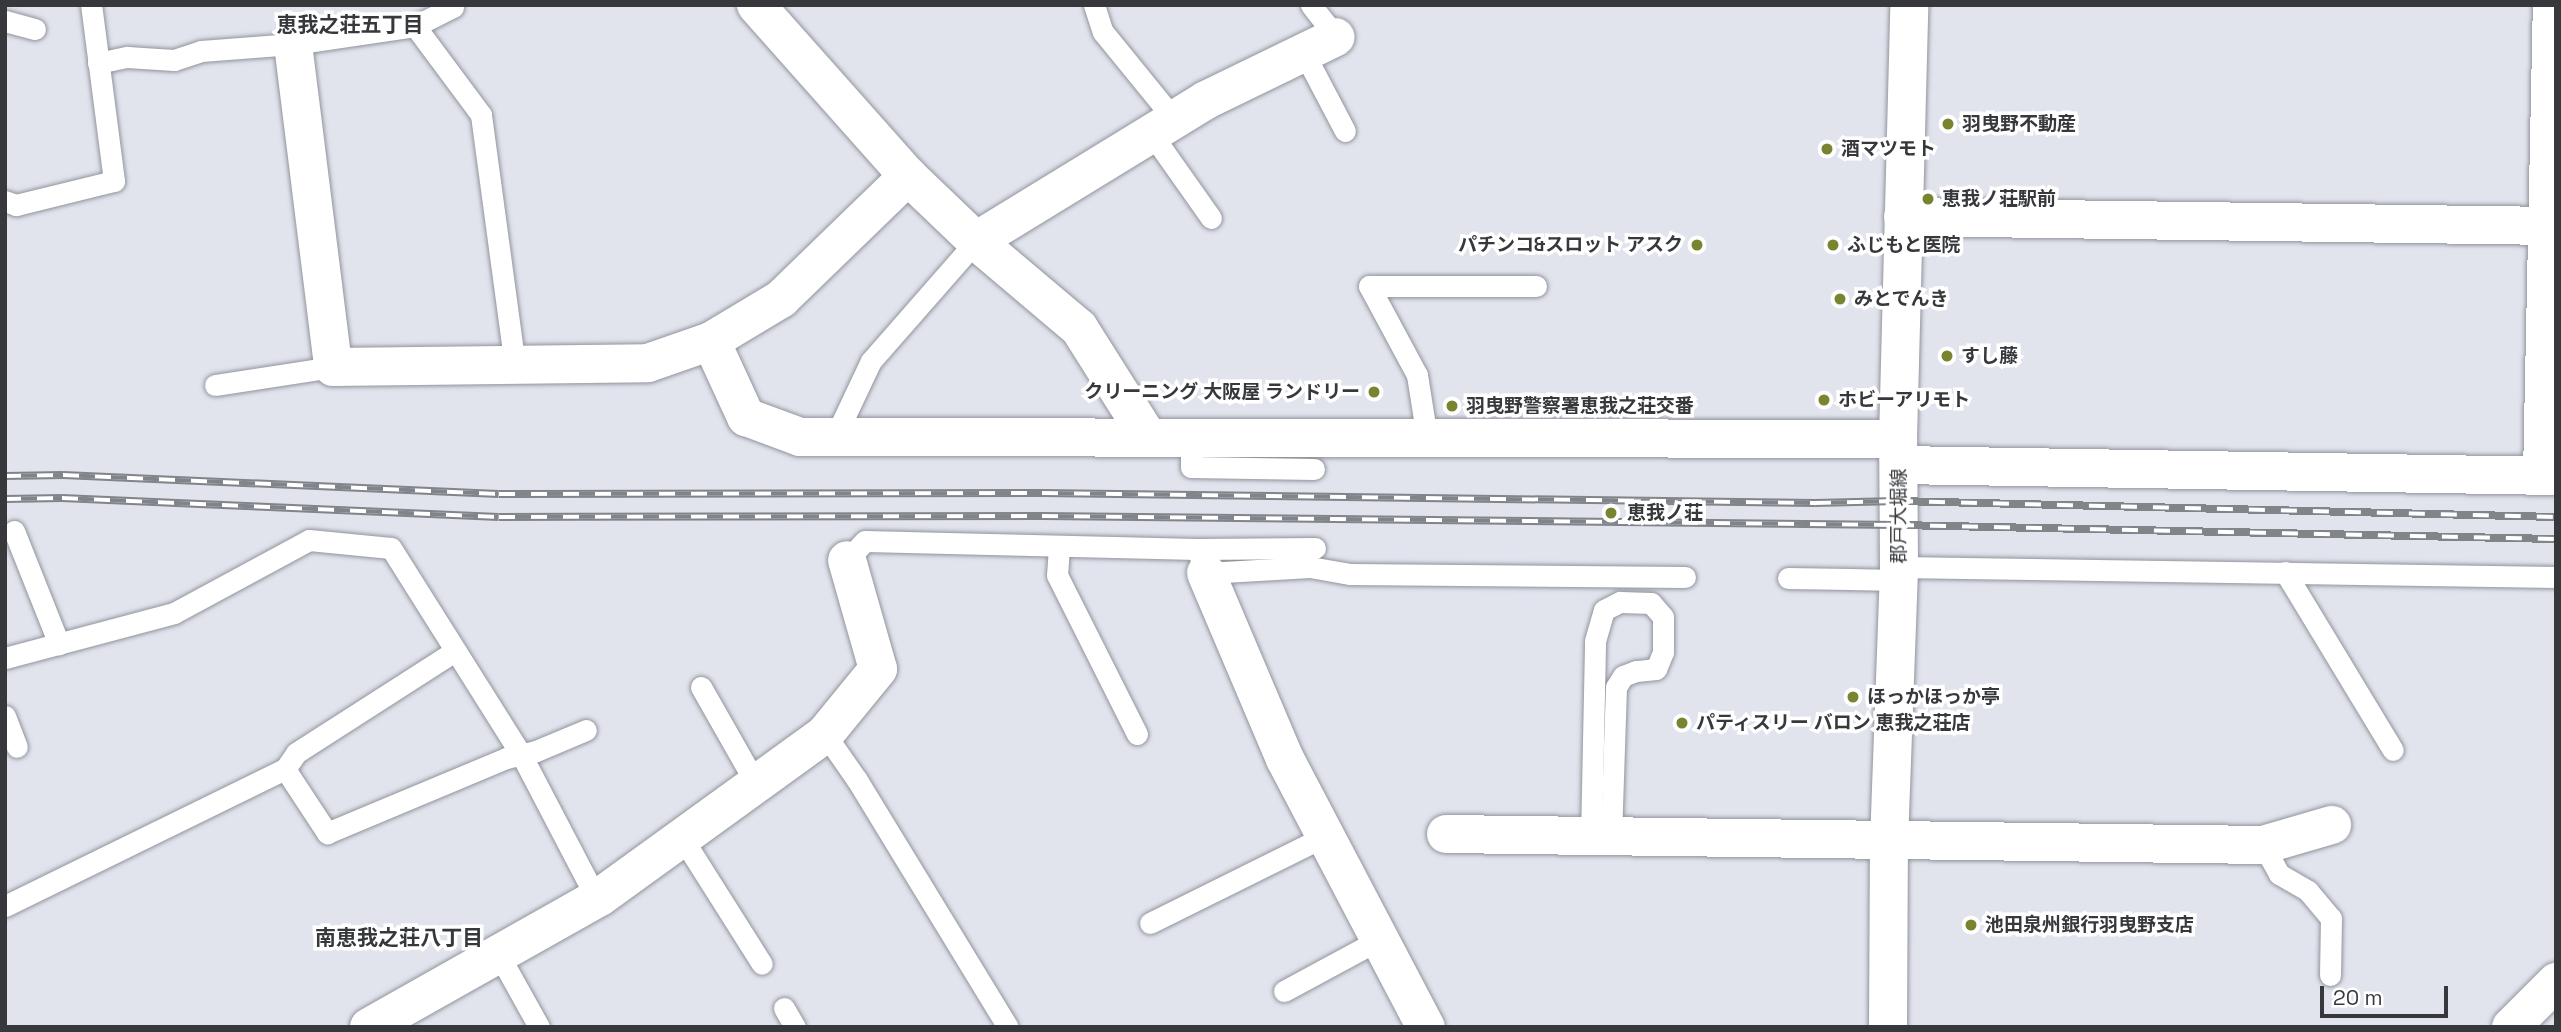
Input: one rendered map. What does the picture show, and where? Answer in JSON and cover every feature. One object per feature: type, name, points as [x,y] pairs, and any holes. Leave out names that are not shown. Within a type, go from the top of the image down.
[{"type":"street","name":"郡戸大堀線","points":[[1888,1027],[1889,843],[1898,573],[1898,452],[1909,5]]},
{"type":"street","points":[[711,341],[746,418],[800,437],[1427,438],[2549,476],[2552,5]]},
{"type":"street","points":[[771,10],[908,176],[976,240],[1079,328],[1148,437]]},
{"type":"street","points":[[293,44],[333,367],[648,363],[711,341],[781,299],[908,176]]},
{"type":"street","points":[[976,240],[1206,100],[1320,45]]},
{"type":"street","points":[[1903,217],[2551,226]]},
{"type":"street","points":[[369,1027],[600,897],[755,782],[825,734],[878,669],[847,560]]},
{"type":"street","points":[[1202,561],[1285,759],[1426,1027]]},
{"type":"street","points":[[1446,834],[1889,843],[2263,845],[2332,825]]},
{"type":"street","points":[[2511,1027],[2556,982]]},
{"type":"lane","points":[[5,201],[16,205],[114,181],[91,5]]},
{"type":"lane","points":[[98,63],[127,57],[174,60],[201,51],[293,44],[415,26],[453,7],[451,5]]},
{"type":"lane","points":[[1094,5],[1103,32],[1163,126],[1212,218]]},
{"type":"lane","points":[[1311,5],[1345,131]]},
{"type":"lane","points":[[5,20],[35,29]]},
{"type":"lane","points":[[415,26],[481,115],[515,365]]},
{"type":"lane","points":[[835,437],[871,361],[976,240]]},
{"type":"lane","points":[[1427,438],[1417,375],[1368,286],[1535,286]]},
{"type":"lane","points":[[215,385],[333,367]]},
{"type":"lane","points":[[1191,437],[1191,467],[1314,469]]},
{"type":"lane","points":[[14,531],[59,644]]},
{"type":"lane","points":[[5,659],[174,613],[309,540],[391,548],[522,756],[590,886],[600,897]]},
{"type":"lane","points":[[847,560],[865,541],[1059,547],[1202,561],[1310,567],[1350,573],[1685,577]]},
{"type":"lane","points":[[1059,547],[1057,575],[1137,734]]},
{"type":"lane","points":[[1202,561],[1315,548]]},
{"type":"lane","points":[[2285,572],[2393,750]]},
{"type":"lane","points":[[1788,578],[1898,573],[2285,572],[2556,577]]},
{"type":"lane","points":[[1620,602],[1651,603],[1663,618],[1663,652],[1656,668],[1623,676],[1616,687],[1601,837],[1595,641],[1604,610],[1620,602]]},
{"type":"lane","points":[[5,906],[285,769],[296,753],[455,651]]},
{"type":"lane","points":[[701,687],[755,782]]},
{"type":"lane","points":[[5,716],[17,747]]},
{"type":"lane","points":[[285,769],[327,833],[506,758],[522,756],[586,730]]},
{"type":"lane","points":[[825,734],[857,780],[1008,1027]]},
{"type":"lane","points":[[681,836],[762,964]]},
{"type":"lane","points":[[1150,923],[1325,836]]},
{"type":"lane","points":[[2263,845],[2279,874],[2308,891],[2331,918],[2330,975]]},
{"type":"lane","points":[[1284,990],[1380,939]]},
{"type":"lane","points":[[499,955],[539,1027]]},
{"type":"lane","points":[[784,1008],[795,1027]]},
{"type":"railway","points":[[5,476],[63,475],[499,494],[1042,493],[1815,503],[1897,501],[2556,517]]},
{"type":"railway","points":[[5,499],[62,498],[499,517],[1042,516],[1898,525],[2556,539]]},
{"type":"place","name":"羽曳野不動産","points":[[1948,124]]},
{"type":"place","name":"酒マツモト","points":[[1827,149]]},
{"type":"place","name":"恵我ノ荘駅前","points":[[1928,199]]},
{"type":"place","name":"パチンコ&スロット アスク","points":[[1697,245]]},
{"type":"place","name":"ふじもと医院","points":[[1833,245]]},
{"type":"place","name":"みとでんき","points":[[1840,299]]},
{"type":"place","name":"すし藤","points":[[1947,356]]},
{"type":"place","name":"クリーニング 大阪屋 ランドリー","points":[[1374,392]]},
{"type":"place","name":"ホビーアリモト","points":[[1824,400]]},
{"type":"place","name":"羽曳野警察署恵我之荘交番","points":[[1452,406]]},
{"type":"place","name":"恵我ノ荘","points":[[1611,513]]},
{"type":"place","name":"ほっかほっか亭","points":[[1853,697]]},
{"type":"place","name":"パティスリー バロン 恵我之荘店","points":[[1682,723]]},
{"type":"place","name":"池田泉州銀行羽曳野支店","points":[[1971,925]]},
{"type":"district","name":"恵我之荘五丁目","points":[[350,25]]},
{"type":"district","name":"南恵我之荘八丁目","points":[[399,938]]}]
